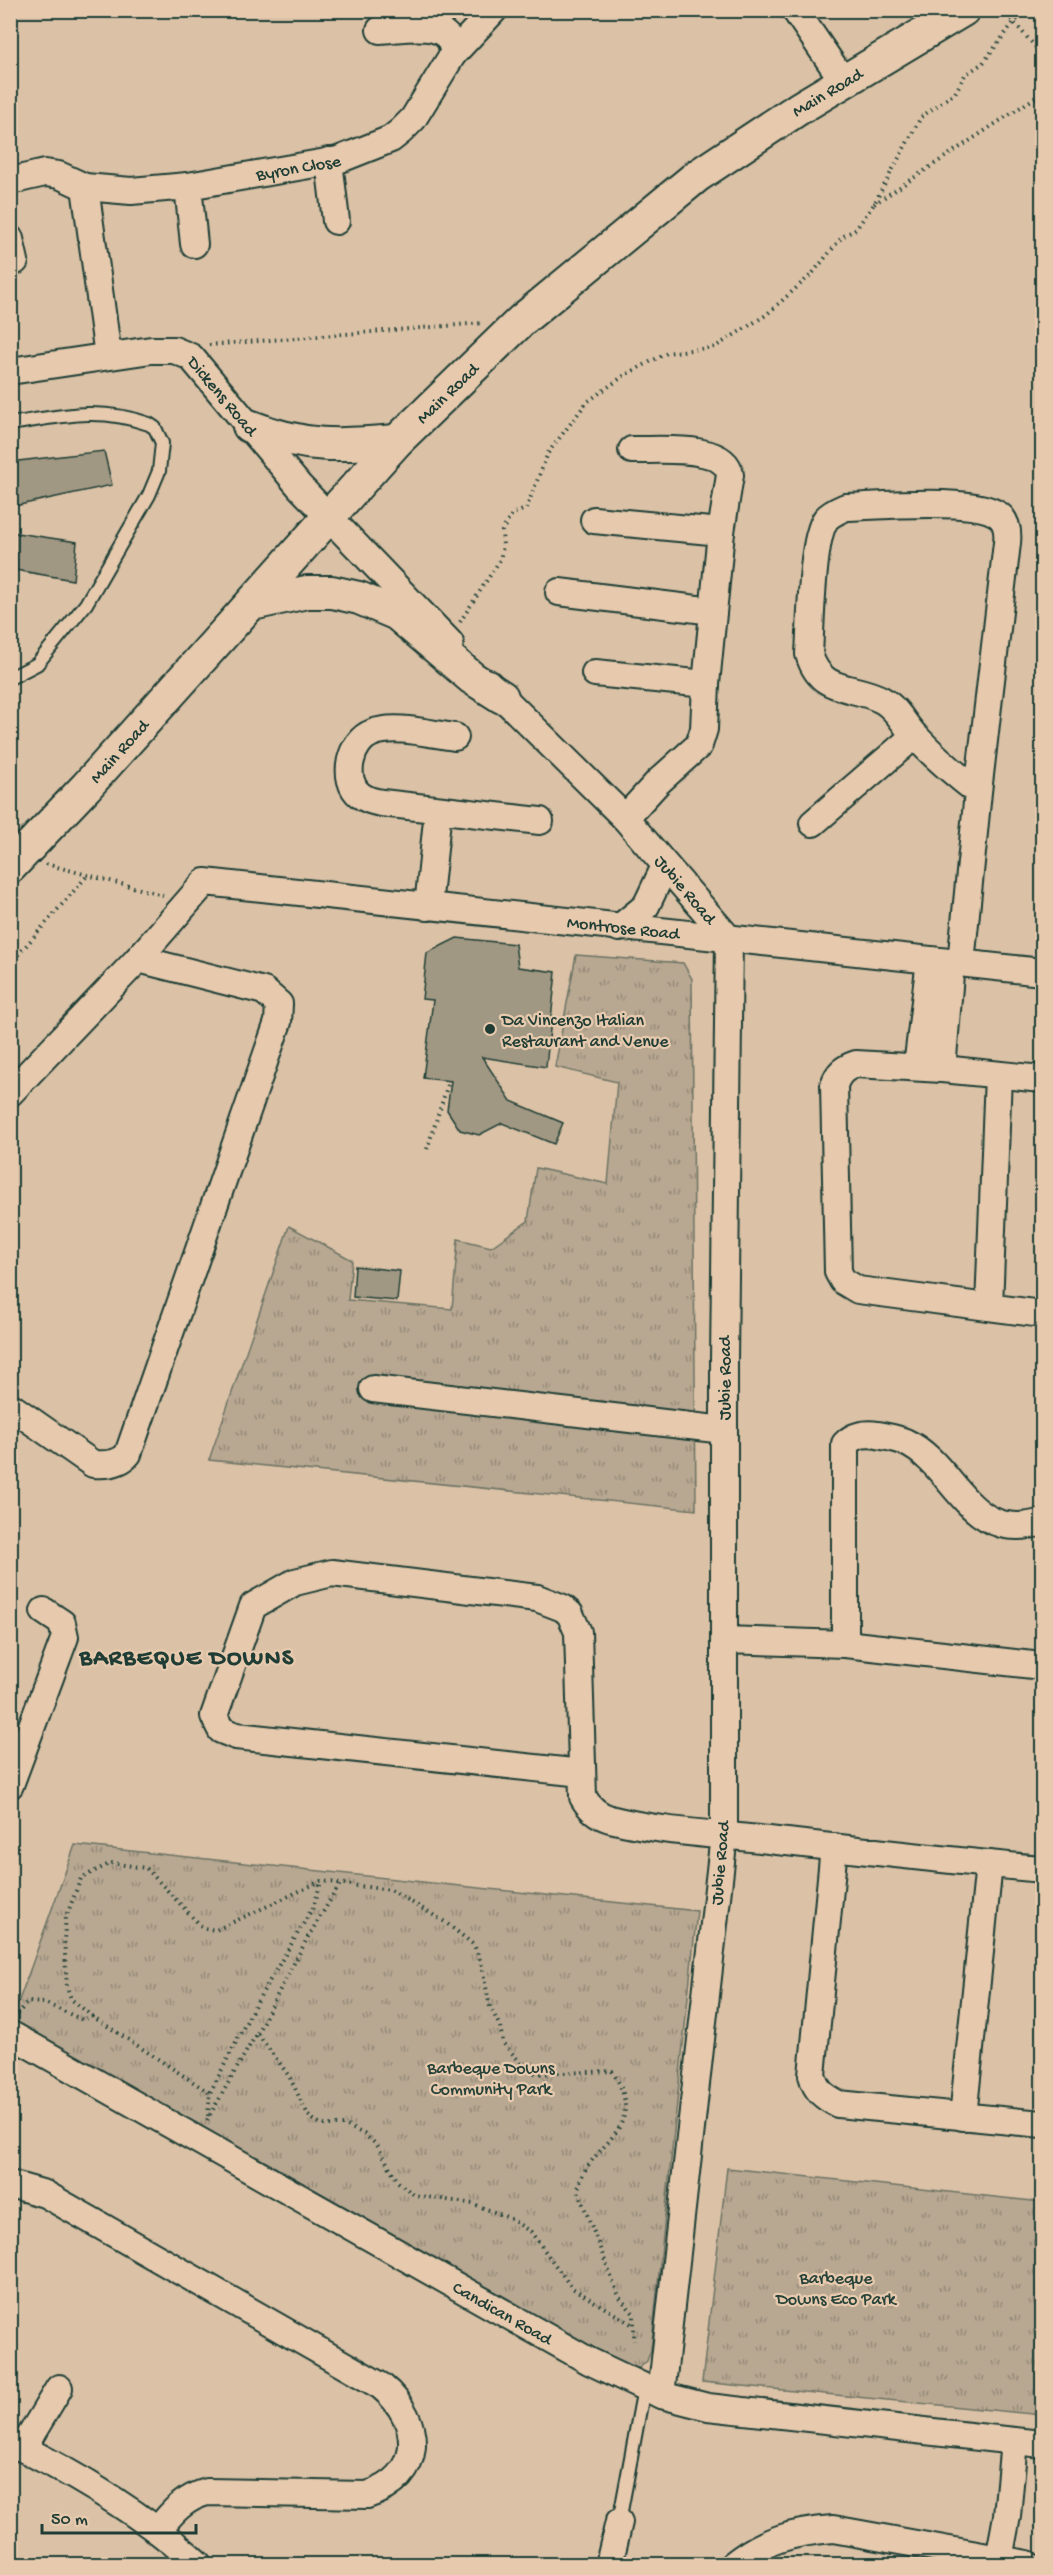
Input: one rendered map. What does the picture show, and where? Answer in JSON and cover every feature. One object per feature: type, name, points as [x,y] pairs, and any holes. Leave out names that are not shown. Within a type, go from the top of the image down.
[{"type":"street","name":"Byron Close","points":[[10,181],[45,173],[59,175],[85,186],[131,191],[188,186],[329,161],[391,138],[401,131],[413,118],[453,54],[494,10]]},
{"type":"street","points":[[795,10],[844,82]]},
{"type":"street","name":"Main Road","points":[[15,862],[252,604],[397,441],[522,320],[697,176],[798,109],[963,10]]},
{"type":"street","points":[[380,30],[436,29],[444,32],[451,40],[453,54]]},
{"type":"street","points":[[329,161],[336,222]]},
{"type":"street","points":[[85,186],[108,356]]},
{"type":"street","points":[[188,186],[194,244]]},
{"type":"street","name":"Dickens Road","points":[[10,370],[152,350],[174,350],[187,355],[195,360],[329,517]]},
{"type":"street","points":[[249,426],[278,438],[315,445],[397,441]]},
{"type":"street","points":[[625,818],[658,782],[699,745],[704,729],[706,684],[721,532],[730,475],[729,467],[723,460],[704,452],[632,450]]},
{"type":"street","points":[[930,1068],[978,792],[1007,543],[1006,524],[1000,516],[969,504],[846,507],[827,518],[822,525],[817,552],[809,654],[813,667],[823,679],[842,689],[884,701],[896,711],[914,736],[978,792]]},
{"type":"street","name":"Jubie Road","points":[[329,517],[502,697],[625,818],[729,939],[724,1430],[724,1835],[653,2391]]},
{"type":"street","points":[[594,520],[721,532]]},
{"type":"street","points":[[252,604],[307,592],[332,592],[359,598],[397,614],[472,678],[502,697]]},
{"type":"street","points":[[559,592],[713,611]]},
{"type":"street","points":[[595,674],[706,684]]},
{"type":"street","points":[[455,737],[383,729],[369,734],[358,741],[350,767],[352,784],[358,794],[368,800],[540,821]]},
{"type":"street","points":[[813,823],[914,736]]},
{"type":"street","points":[[428,908],[438,810]]},
{"type":"street","points":[[619,928],[646,906],[665,866]]},
{"type":"street","name":"Montrose Road","points":[[187,901],[205,882],[428,908],[1042,972]]},
{"type":"street","points":[[10,1093],[138,959],[187,901]]},
{"type":"street","points":[[10,1406],[93,1464],[105,1465],[125,1458],[128,1454],[278,1022],[279,1004],[264,991],[138,959]]},
{"type":"street","points":[[1042,1079],[930,1068],[856,1064],[846,1067],[836,1079],[838,1272],[843,1281],[858,1290],[1042,1314]]},
{"type":"street","points":[[989,1307],[998,1075]]},
{"type":"street","points":[[373,1389],[724,1430]]},
{"type":"street","points":[[845,1644],[844,1457],[845,1444],[851,1437],[871,1434],[905,1442],[919,1451],[971,1506],[992,1520],[1009,1527],[1029,1527],[1042,1522]]},
{"type":"street","points":[[582,1773],[236,1736],[221,1730],[214,1716],[253,1606],[295,1582],[332,1573],[520,1594],[550,1601],[563,1608],[570,1614],[578,1632],[583,1797],[588,1807],[597,1814],[646,1825],[724,1835],[1042,1869]]},
{"type":"street","points":[[10,1785],[65,1637],[62,1623],[44,1611]]},
{"type":"street","points":[[724,1640],[845,1644],[1042,1666]]},
{"type":"street","points":[[834,1847],[812,2075],[814,2085],[827,2098],[838,2104],[1042,2124]]},
{"type":"street","points":[[963,2117],[989,1864]]},
{"type":"street","name":"Candican Road","points":[[10,2034],[201,2130],[589,2361],[653,2391],[708,2407],[1042,2444]]},
{"type":"street","points":[[10,2184],[45,2194],[381,2386],[398,2399],[408,2417],[412,2444],[408,2461],[392,2486],[367,2495],[207,2492],[193,2496],[180,2504],[158,2530]]},
{"type":"street","points":[[59,2388],[17,2445],[158,2530],[198,2565]]},
{"type":"street","points":[[999,2559],[1007,2516],[1014,2441]]},
{"type":"street","points":[[609,2565],[620,2522]]},
{"type":"street","points":[[748,2560],[778,2537],[833,2529],[1027,2565]]},
{"type":"lane","points":[[10,424],[80,412],[101,413],[149,424],[160,436],[162,443],[159,471],[149,495],[86,604],[37,664],[10,678]]},
{"type":"lane","points":[[620,2522],[653,2391]]},
{"type":"path","points":[[1003,10],[1041,53],[1042,58]]},
{"type":"path","points":[[445,638],[461,622],[500,560],[503,546],[501,531],[512,514],[526,509],[548,453],[587,402],[625,375],[656,358],[667,353],[715,347],[766,315],[812,273],[842,237],[856,229],[874,204],[921,117],[955,93],[965,75],[983,63],[1014,22],[1029,10]]},
{"type":"path","points":[[874,204],[1042,93]]},
{"type":"path","points":[[199,346],[522,320]]},
{"type":"path","points":[[15,862],[87,876],[187,901]]},
{"type":"path","points":[[10,964],[87,876]]},
{"type":"path","points":[[428,1149],[449,1081]]},
{"type":"path","points":[[210,2092],[92,2016],[71,1999],[67,1987],[64,1939],[66,1917],[81,1878],[111,1863],[146,1868],[204,1928],[216,1930],[321,1881],[391,1890],[445,1922],[474,1945],[481,1962],[490,2007],[500,2026],[502,2043],[536,2074],[612,2071],[621,2085],[624,2110],[620,2127],[580,2174],[578,2191],[619,2297],[633,2314],[634,2341]]},
{"type":"path","points":[[201,2130],[210,2092],[255,2005],[314,1906],[321,1881]]},
{"type":"path","points":[[201,2130],[340,1884]]},
{"type":"path","points":[[10,2021],[28,2002],[45,2003],[83,2020],[92,2016]]},
{"type":"path","points":[[257,2033],[289,2076],[308,2115],[315,2121],[324,2125],[345,2125],[364,2134],[376,2145],[398,2182],[414,2195],[474,2204],[509,2218],[531,2232],[572,2288],[634,2325]]},
{"type":"green space","points":[[576,955],[683,963],[692,979],[696,1510],[209,1460],[289,1226],[352,1260],[348,1300],[452,1309],[458,1239],[491,1247],[528,1221],[536,1168],[608,1184],[617,1082],[555,1067]]},
{"type":"green space","name":"Barbeque Downs Community Park","points":[[75,1845],[697,1911],[651,2350],[647,2361],[639,2368],[616,2366],[12,2020]]},
{"type":"green space","name":"Barbeque Downs Eco Park","points":[[727,2168],[1042,2202],[1042,2415],[702,2382]]},
{"type":"building","points":[[104,451],[112,485],[10,507],[10,462]]},
{"type":"building","points":[[10,532],[77,542],[73,580],[10,569]]},
{"type":"building","name":"Da Vincenzo Italian Restaurant and Venue","points":[[457,938],[515,944],[518,967],[556,972],[546,1067],[482,1057],[511,1101],[563,1123],[554,1144],[502,1123],[479,1135],[460,1130],[447,1110],[451,1081],[423,1078],[433,1000],[422,999],[427,953]]},
{"type":"building","points":[[355,1266],[400,1271],[397,1301],[353,1297]]},
{"type":"place","name":"Da Vincenzo Italian Restaurant and Venue","points":[[490,1029]]},
{"type":"district","name":"BARBEQUE DOWNS","points":[[187,1656]]}]
